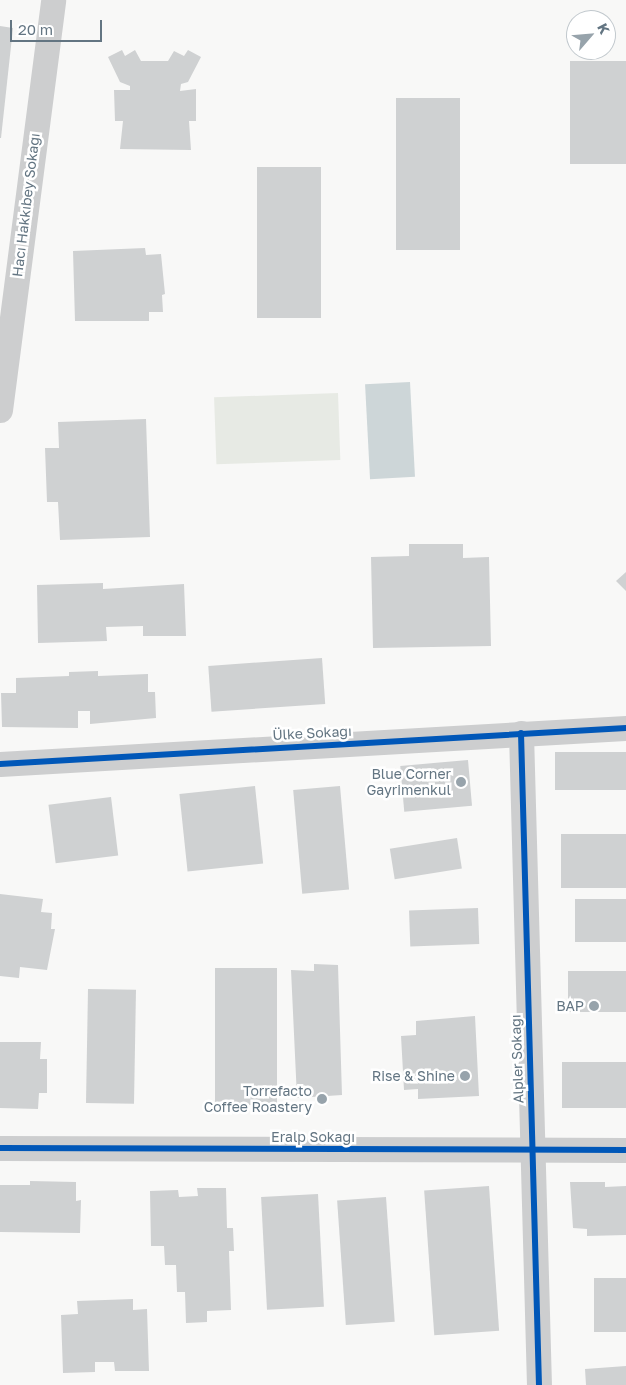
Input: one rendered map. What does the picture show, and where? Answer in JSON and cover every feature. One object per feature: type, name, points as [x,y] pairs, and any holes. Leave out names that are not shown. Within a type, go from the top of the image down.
[{"type":"street","name":"Hacı Hakkıbey Sokağı","points":[[0,410],[52,0]]},
{"type":"street","name":"Ülke Sokağı","points":[[0,764],[626,728]]},
{"type":"street","name":"Alpler Sokağı","points":[[521,733],[539,1385]]},
{"type":"street","name":"Eralp Sokağı","points":[[0,1148],[626,1150]]},
{"type":"shaded area","points":[[410,382],[415,477],[370,479],[365,384]]},
{"type":"shaded area","points":[[338,393],[340,460],[216,464],[214,397]]},
{"type":"building","points":[[0,26],[13,28],[1,138],[0,138]]},
{"type":"building","points":[[122,50],[125,56],[135,50],[141,61],[168,61],[174,51],[184,56],[188,50],[201,57],[188,82],[181,84],[180,91],[196,89],[196,121],[189,121],[191,150],[120,149],[123,121],[115,121],[114,90],[130,90],[130,86],[120,82],[108,57]]},
{"type":"building","points":[[570,61],[626,61],[626,164],[570,164]]},
{"type":"building","points":[[396,98],[460,98],[460,250],[396,250]]},
{"type":"building","points":[[257,167],[321,167],[321,318],[257,318]]},
{"type":"building","points":[[145,248],[146,255],[161,254],[165,294],[162,295],[163,312],[149,312],[149,321],[75,321],[73,251]]},
{"type":"building","points":[[146,419],[150,537],[60,540],[58,502],[47,502],[45,448],[59,448],[58,422]]},
{"type":"building","points":[[409,544],[463,544],[463,558],[489,557],[491,646],[373,648],[371,557],[409,556]]},
{"type":"building","points":[[626,572],[626,591],[616,581]]},
{"type":"building","points":[[103,583],[103,589],[184,584],[186,636],[143,636],[143,626],[106,627],[107,641],[38,643],[37,585]]},
{"type":"building","points":[[322,658],[325,704],[211,712],[208,666]]},
{"type":"building","points":[[98,671],[98,676],[148,674],[148,692],[155,692],[156,718],[90,724],[90,711],[78,711],[78,728],[2,727],[1,693],[16,693],[16,678],[69,676],[69,672]]},
{"type":"building","points":[[555,752],[626,752],[626,790],[555,790]]},
{"type":"building","points":[[468,760],[472,806],[404,812],[400,766]]},
{"type":"building","points":[[255,786],[263,864],[188,872],[179,794]]},
{"type":"building","points":[[340,786],[349,890],[302,894],[293,790]]},
{"type":"building","points":[[111,797],[118,856],[56,863],[48,805]]},
{"type":"building","points":[[561,834],[626,834],[626,888],[561,888]]},
{"type":"building","points":[[457,838],[462,869],[395,879],[390,849]]},
{"type":"building","points":[[0,894],[43,899],[41,912],[52,913],[51,929],[55,929],[47,970],[20,967],[19,978],[0,976]]},
{"type":"building","points":[[575,899],[626,899],[626,942],[575,942]]},
{"type":"building","points":[[478,908],[479,944],[410,946],[409,910]]},
{"type":"building","points":[[314,964],[338,965],[342,1095],[297,1098],[291,970],[314,971]]},
{"type":"building","points":[[215,968],[277,968],[277,1105],[215,1105]]},
{"type":"building","points":[[568,971],[626,971],[626,1012],[568,1012]]},
{"type":"building","points":[[88,989],[136,990],[134,1104],[86,1103]]},
{"type":"building","points":[[475,1016],[479,1096],[418,1099],[418,1089],[404,1090],[401,1036],[416,1035],[416,1021]]},
{"type":"building","points":[[0,1042],[41,1042],[40,1059],[47,1059],[47,1093],[39,1093],[38,1109],[0,1108]]},
{"type":"building","points":[[562,1062],[626,1062],[626,1108],[562,1108]]},
{"type":"building","points":[[30,1181],[76,1182],[76,1201],[81,1200],[80,1233],[0,1232],[0,1185],[30,1185]]},
{"type":"building","points":[[570,1182],[605,1182],[605,1187],[626,1186],[626,1235],[587,1236],[587,1229],[573,1228]]},
{"type":"building","points":[[489,1186],[499,1331],[434,1335],[424,1191]]},
{"type":"building","points":[[197,1188],[226,1188],[227,1228],[233,1228],[234,1251],[229,1251],[231,1310],[207,1311],[207,1322],[186,1323],[185,1292],[177,1292],[176,1265],[165,1265],[164,1246],[151,1246],[150,1191],[178,1190],[179,1197],[198,1196]]},
{"type":"building","points":[[318,1194],[324,1307],[267,1310],[261,1197]]},
{"type":"building","points":[[386,1197],[395,1322],[346,1325],[337,1200]]},
{"type":"building","points":[[594,1278],[626,1278],[626,1332],[594,1332]]},
{"type":"building","points":[[133,1299],[133,1310],[147,1309],[149,1371],[115,1371],[114,1362],[95,1362],[95,1372],[63,1373],[61,1315],[78,1314],[77,1301]]},
{"type":"building","points":[[626,1366],[626,1385],[586,1385],[585,1369]]},
{"type":"cycle path","points":[[0,764],[626,728]]},
{"type":"cycle path","points":[[521,733],[539,1385]]},
{"type":"cycle path","points":[[0,1148],[626,1150]]},
{"type":"place","name":"Blue Corner Gayrimenkul","points":[[461,782]]},
{"type":"place","name":"BAP","points":[[594,1006]]},
{"type":"place","name":"Rise & Shine","points":[[465,1076]]},
{"type":"place","name":"Torrefacto Coffee Roastery","points":[[322,1099]]}]
